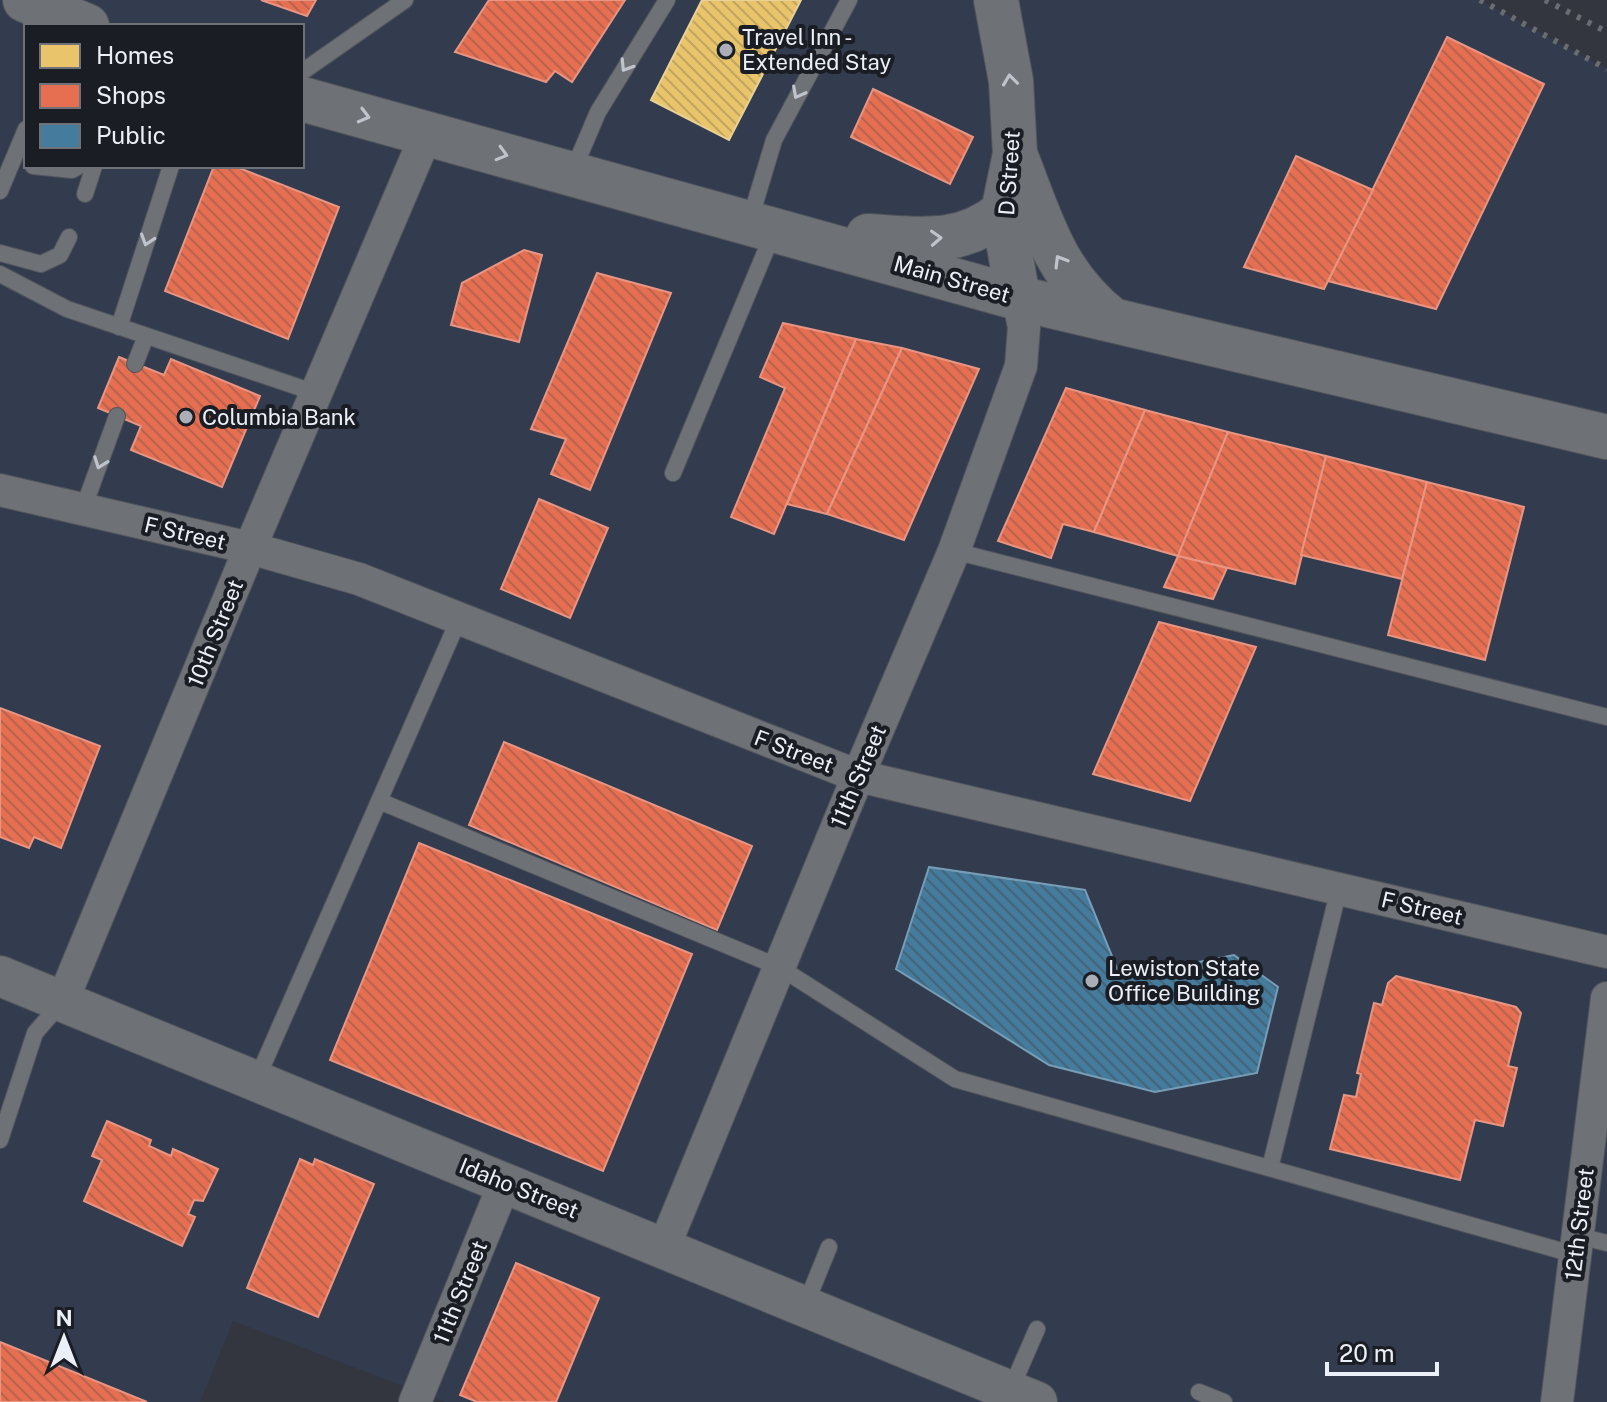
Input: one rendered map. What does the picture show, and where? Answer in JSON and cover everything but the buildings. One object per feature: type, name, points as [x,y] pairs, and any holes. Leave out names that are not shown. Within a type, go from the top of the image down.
[{"type":"main road","points":[[25,0],[77,24]]},
{"type":"main road","name":"D Street","points":[[996,0],[1011,81],[1015,154],[1003,212],[1018,298]]},
{"type":"main road","name":"Main Street","points":[[304,100],[1018,298],[1607,437]]},
{"type":"main road","points":[[1015,154],[1056,257],[1085,298],[1111,319]]},
{"type":"main road","points":[[762,226],[946,239],[978,230],[1003,212]]},
{"type":"street","name":"10th Street","points":[[62,1002],[250,548],[427,133]]},
{"type":"street","name":"11th Street","points":[[664,1247],[954,551],[1021,366],[1024,327],[1018,298]]},
{"type":"street","name":"F Street","points":[[0,490],[250,548],[359,579],[858,776],[1607,952]]},
{"type":"street","name":"Idaho Street","points":[[0,976],[1029,1399]]},
{"type":"street","name":"12th Street","points":[[1557,1402],[1587,1244],[1607,998]]},
{"type":"street","name":"11th Street","points":[[415,1402],[505,1182]]},
{"type":"lane","points":[[304,71],[405,0]]},
{"type":"lane","points":[[572,173],[598,112],[667,0]]},
{"type":"lane","points":[[673,473],[762,226],[774,140],[849,0]]},
{"type":"lane","points":[[0,191],[18,165],[24,138]]},
{"type":"lane","points":[[52,168],[76,168]]},
{"type":"lane","points":[[85,194],[93,168]]},
{"type":"lane","points":[[119,327],[170,168]]},
{"type":"lane","points":[[0,253],[41,264],[60,255],[69,237]]},
{"type":"lane","points":[[0,274],[67,309],[316,393]]},
{"type":"lane","points":[[135,364],[146,336]]},
{"type":"lane","points":[[83,509],[117,416]]},
{"type":"lane","points":[[954,551],[1607,717]]},
{"type":"lane","points":[[256,1081],[459,619]]},
{"type":"lane","points":[[379,801],[779,967],[955,1079],[1270,1168],[1587,1244]]},
{"type":"lane","points":[[1270,1168],[1339,889]]},
{"type":"lane","points":[[0,1140],[35,1033],[62,1002]]},
{"type":"lane","points":[[805,1306],[829,1247]]},
{"type":"lane","points":[[1029,1399],[1037,1329]]},
{"type":"lane","points":[[1199,1392],[1224,1402]]},
{"type":"shaded area","points":[[0,0],[1480,0],[1607,69],[1607,1402],[445,1402],[233,1321],[200,1402],[0,1402]]},
{"type":"railway","points":[[1480,0],[1607,69]]},
{"type":"railway","points":[[1545,0],[1607,32]]},
{"type":"place","name":"Travel Inn - Extended Stay","points":[[726,50]]},
{"type":"place","name":"Columbia Bank","points":[[186,417]]},
{"type":"place","name":"Lewiston State Office Building","points":[[1092,981]]}]
